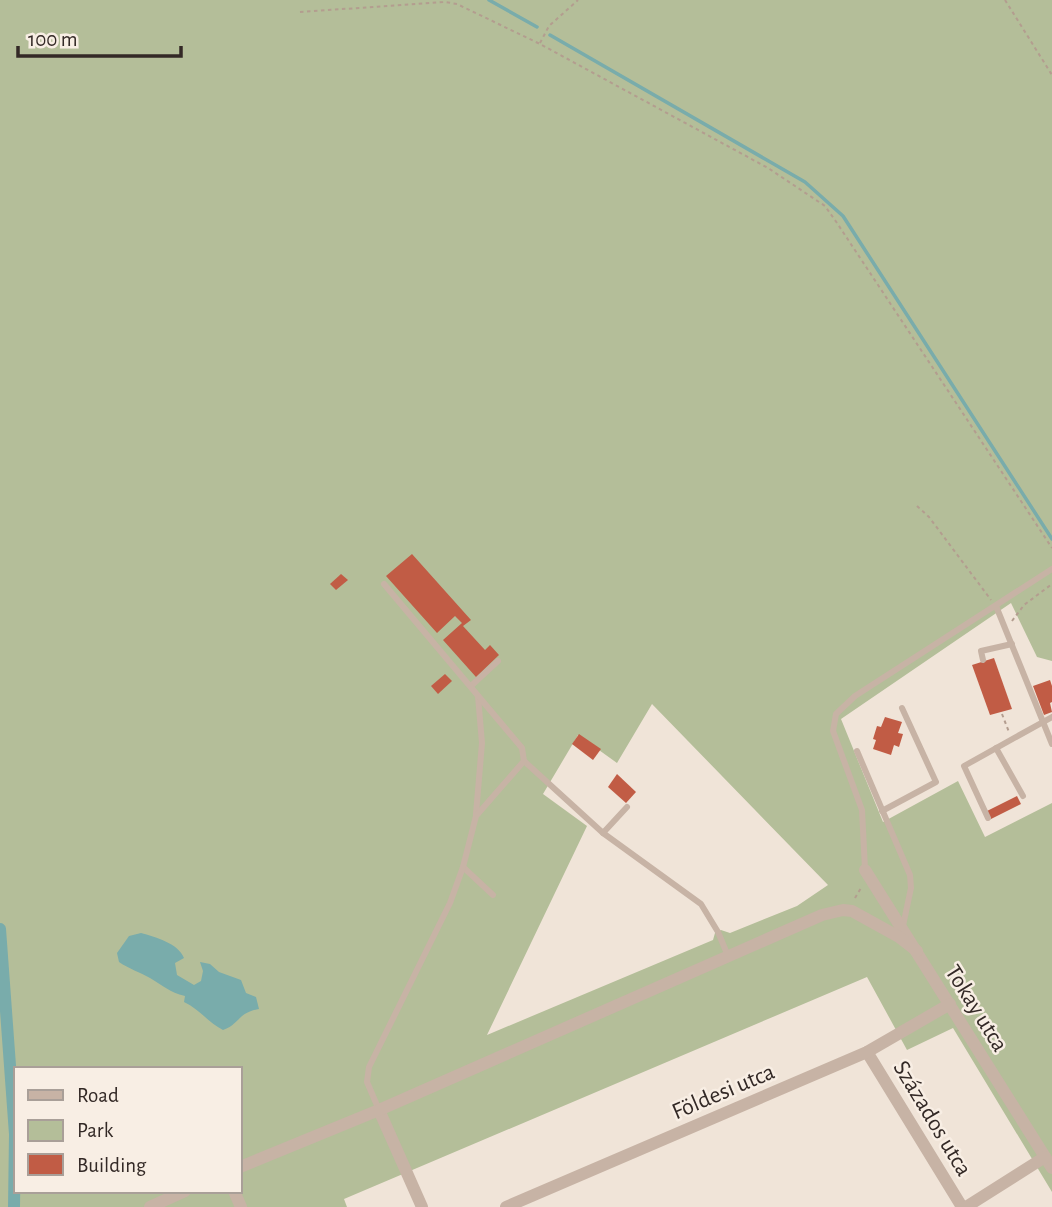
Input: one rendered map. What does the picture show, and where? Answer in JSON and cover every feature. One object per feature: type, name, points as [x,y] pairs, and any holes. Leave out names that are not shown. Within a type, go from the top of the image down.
[{"type":"street","name":"Tokay utca","points":[[866,870],[1049,1162]]},
{"type":"street","points":[[242,1166],[379,1110],[822,915],[835,911],[852,911],[899,937],[917,951]]},
{"type":"street","name":"Földesi utca","points":[[506,1207],[867,1052],[950,1004]]},
{"type":"street","name":"Százados utca","points":[[867,1052],[964,1207]]},
{"type":"street","points":[[379,1110],[422,1207]]},
{"type":"street","points":[[964,1207],[1049,1162]]},
{"type":"street","points":[[150,1207],[181,1193]]},
{"type":"lane","points":[[866,870],[862,810],[832,731],[836,714],[855,696],[1052,569]]},
{"type":"lane","points":[[384,584],[522,748],[524,761],[603,833],[701,904],[718,932],[728,956]]},
{"type":"lane","points":[[996,606],[1052,744]]},
{"type":"lane","points":[[983,660],[981,651],[1012,644]]},
{"type":"lane","points":[[471,686],[498,661]]},
{"type":"lane","points":[[379,1110],[368,1082],[369,1067],[450,903],[463,867],[476,816],[482,743],[477,693]]},
{"type":"lane","points":[[882,811],[936,782],[902,708]]},
{"type":"lane","points":[[988,818],[964,766],[1052,717]]},
{"type":"lane","points":[[996,748],[1023,796]]},
{"type":"lane","points":[[857,751],[912,882],[902,928]]},
{"type":"lane","points":[[476,816],[524,761]]},
{"type":"lane","points":[[603,833],[627,807]]},
{"type":"lane","points":[[463,867],[494,895]]},
{"type":"path","points":[[540,44],[549,26],[579,0]]},
{"type":"path","points":[[1005,0],[1052,75]]},
{"type":"path","points":[[300,12],[445,2],[474,10],[768,168],[825,206],[1052,548]]},
{"type":"path","points":[[917,506],[929,517],[996,606]]},
{"type":"path","points":[[1006,629],[1024,606],[1052,584]]},
{"type":"path","points":[[1002,714],[1011,739]]},
{"type":"path","points":[[835,911],[856,897],[866,870]]},
{"type":"green space","points":[[0,0],[1052,0],[1052,661],[1037,657],[1011,603],[841,719],[883,822],[958,781],[985,837],[1052,803],[1052,1192],[953,1028],[907,1050],[867,977],[344,1199],[347,1207],[0,1207]],"holes":[[[652,704],[828,885],[797,906],[730,933],[721,930],[715,933],[713,940],[487,1035],[587,826],[543,794],[578,735],[617,763]]]},
{"type":"water","points":[[141,933],[177,948],[184,958],[175,963],[177,975],[194,985],[201,981],[203,971],[200,962],[210,964],[219,972],[241,980],[246,993],[256,997],[259,1009],[246,1013],[223,1030],[218,1027],[184,1002],[185,996],[119,962],[117,953],[129,936]]},
{"type":"building","points":[[412,554],[471,620],[463,626],[485,650],[490,645],[499,655],[476,677],[443,640],[462,623],[455,616],[437,633],[386,576]]},
{"type":"building","points":[[341,574],[348,580],[336,590],[330,584]]},
{"type":"building","points":[[994,658],[1012,709],[990,715],[972,665]]},
{"type":"building","points":[[445,674],[452,681],[438,694],[431,686]]},
{"type":"building","points":[[1050,680],[1052,712],[1044,715],[1033,686]]},
{"type":"building","points":[[885,717],[902,722],[898,733],[903,734],[899,747],[894,745],[891,755],[873,749],[877,726],[881,727]]},
{"type":"building","points":[[579,734],[601,749],[593,760],[572,744]]},
{"type":"building","points":[[617,774],[636,792],[626,803],[608,787]]},
{"type":"building","points":[[1017,796],[1021,804],[991,819],[987,811]]},
{"type":"waterway","points":[[489,0],[537,27]]},
{"type":"waterway","points":[[550,35],[805,182],[843,216],[1052,539]]},
{"type":"waterway","points":[[0,929],[14,1120]]},
{"type":"waterway","points":[[14,1193],[14,1207]]}]
